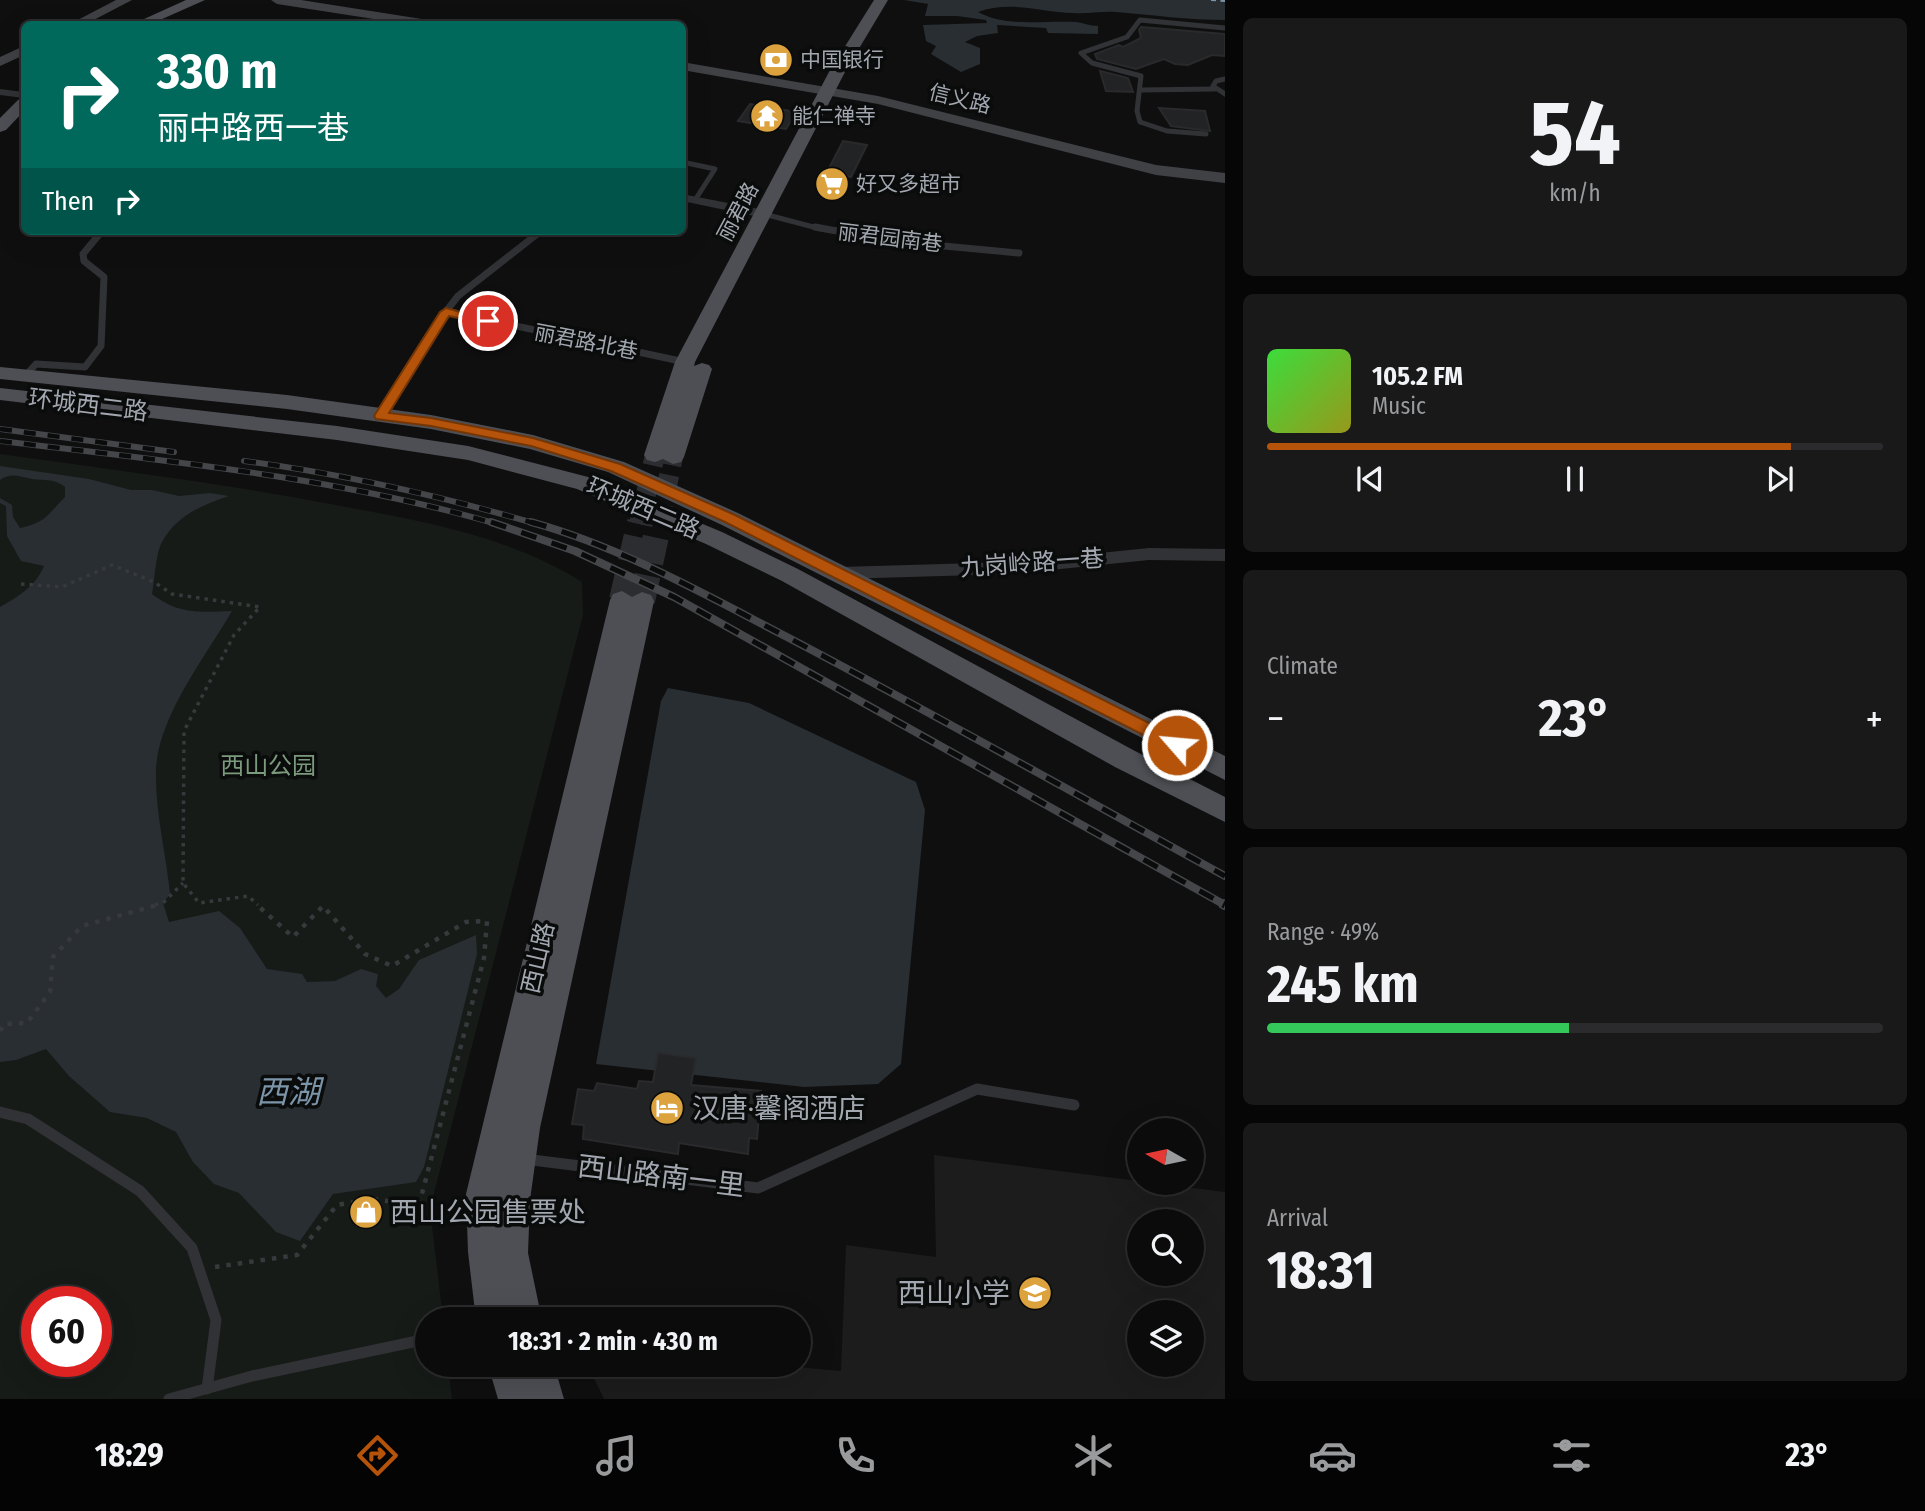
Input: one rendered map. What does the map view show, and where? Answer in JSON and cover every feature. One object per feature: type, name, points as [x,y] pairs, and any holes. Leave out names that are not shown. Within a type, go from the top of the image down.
[{"type":"main road","points":[[147,21],[198,0]]},
{"type":"main road","name":"丽君路","points":[[654,454],[685,362],[772,216],[786,200],[835,91],[881,0]]},
{"type":"main road","name":"丽君路","points":[[835,91],[892,0]]},
{"type":"main road","points":[[0,127],[21,106]]},
{"type":"main road","name":"丽君路","points":[[673,457],[705,362],[746,278],[772,216]]},
{"type":"main road","name":"环城西二路","points":[[0,373],[288,402],[431,422],[533,442],[616,467],[839,573],[1225,769]]},
{"type":"main road","name":"环城西二路","points":[[0,394],[337,433],[429,447],[481,456],[584,483],[714,538],[790,575],[1114,753],[1225,810]]},
{"type":"main road","name":"西山路","points":[[521,1307],[510,1252],[512,1200],[523,1128],[632,601]]},
{"type":"main road","name":"西山路","points":[[493,1307],[486,1252],[484,1194],[632,601]]},
{"type":"main road","points":[[511,1377],[517,1399]]},
{"type":"main road","points":[[539,1377],[545,1399]]},
{"type":"street","points":[[83,21],[126,0]]},
{"type":"street","points":[[278,0],[409,21]]},
{"type":"street","points":[[0,62],[21,52]]},
{"type":"street","name":"信义路","points":[[686,67],[835,91],[1156,170],[1225,178]]},
{"type":"street","points":[[0,92],[21,95]]},
{"type":"street","points":[[689,199],[772,216]]},
{"type":"street","name":"九岗岭路一巷","points":[[839,573],[1011,568],[1149,554],[1225,555]]},
{"type":"lane","points":[[1206,134],[1158,130],[1142,123],[1137,114],[1143,78],[1138,73],[1090,62],[1082,56],[1082,52],[1127,37],[1140,20],[1225,28]]},
{"type":"lane","points":[[1215,89],[1213,83],[1225,79]]},
{"type":"lane","points":[[1141,90],[1215,89],[1225,94]]},
{"type":"lane","points":[[686,163],[715,169],[689,199]]},
{"type":"lane","name":"丽君园南巷","points":[[772,216],[823,229],[891,241],[1019,253]]},
{"type":"lane","points":[[25,376],[36,364],[85,367],[101,346],[104,278],[84,261],[83,254],[99,235]]},
{"type":"lane","points":[[380,416],[458,296],[536,235]]},
{"type":"lane","name":"丽君路北巷","points":[[446,312],[685,362]]},
{"type":"lane","name":"西山路南一里","points":[[519,1158],[758,1188],[977,1089],[1074,1105]]},
{"type":"lane","points":[[0,1112],[28,1119],[140,1191],[191,1248],[216,1320],[207,1389]]},
{"type":"lane","points":[[169,1399],[415,1342]]},
{"type":"path","points":[[21,584],[62,587],[112,565],[154,582],[172,594],[260,607],[234,635],[184,731],[183,883],[200,903],[248,896],[293,937],[323,906],[365,954],[392,966],[466,922],[487,921],[484,958],[419,1205],[372,1199],[337,1205],[297,1255],[199,1269]]},
{"type":"path","points":[[0,1031],[4,1024],[27,1023],[50,992],[53,957],[82,926],[163,903],[183,883]]},
{"type":"shaded area","name":"西山小学","points":[[934,1155],[1127,1180],[1127,1195],[1204,1195],[1204,1189],[1225,1192],[1225,1399],[604,1399],[593,1377],[811,1377],[811,1368],[841,1371],[846,1245],[936,1257]]},
{"type":"green space","name":"西山公园","points":[[0,454],[214,484],[435,525],[526,553],[582,582],[583,615],[430,1209],[442,1307],[415,1307],[415,1377],[449,1377],[452,1399],[0,1399]]},
{"type":"water","points":[[904,0],[1225,0],[1225,20],[1116,12],[1073,13],[1013,7],[990,9],[978,12],[1013,22],[1079,22],[1098,26],[1098,34],[1048,33],[1046,28],[997,25],[998,33],[977,36],[965,42],[980,48],[980,64],[961,72],[931,54],[936,46],[926,41],[923,25],[987,23],[986,20],[925,16],[928,4]]},
{"type":"water","name":"西湖","points":[[0,466],[89,479],[131,490],[152,490],[179,496],[210,493],[229,496],[199,508],[174,526],[161,544],[155,569],[152,594],[171,606],[190,611],[232,611],[185,688],[158,751],[157,802],[170,894],[163,903],[169,922],[219,911],[240,928],[267,969],[302,974],[307,982],[335,981],[361,969],[378,974],[376,986],[386,998],[399,989],[419,960],[476,935],[477,954],[424,1167],[416,1182],[333,1194],[300,1241],[276,1232],[239,1193],[214,1184],[193,1162],[176,1132],[147,1118],[110,1112],[69,1076],[46,1049],[16,1060],[0,1062],[0,607],[31,585],[44,566],[21,561],[7,536],[6,506],[0,503],[0,498],[12,505],[13,517],[20,528],[46,517],[65,497],[65,487],[53,481],[16,476],[0,480]]},
{"type":"water","points":[[668,688],[749,703],[916,782],[925,810],[901,1064],[878,1084],[804,1087],[596,1064],[661,701]]},
{"type":"building","points":[[1141,27],[1225,34],[1225,56],[1212,55],[1188,65],[1175,64],[1164,59],[1136,69],[1097,59],[1095,54],[1119,45],[1123,47],[1141,38]]},
{"type":"building","points":[[1100,71],[1128,78],[1133,92],[1106,91]]},
{"type":"building","name":"能仁禅寺","points":[[750,104],[796,112],[786,129],[738,121]]},
{"type":"building","points":[[1159,108],[1205,111],[1210,131],[1171,126]]},
{"type":"building","points":[[843,141],[867,145],[851,177],[827,172]]},
{"type":"building","name":"汉唐·馨阁酒店","points":[[658,1053],[696,1058],[691,1085],[761,1091],[757,1139],[749,1138],[748,1154],[679,1143],[678,1154],[583,1139],[584,1125],[572,1124],[578,1089],[594,1091],[597,1083],[637,1089],[639,1081],[653,1082]]},
{"type":"ferry route","points":[[1211,0],[1225,1]]},
{"type":"tunnel","points":[[639,524],[655,455]]},
{"type":"tunnel","points":[[659,524],[673,457]]},
{"type":"tunnel","points":[[622,600],[640,522]]},
{"type":"tunnel","points":[[642,601],[659,522]]},
{"type":"railway","points":[[0,429],[174,452]]},
{"type":"railway","points":[[0,441],[313,482],[496,524]]},
{"type":"railway","points":[[244,461],[392,487],[537,524]]},
{"type":"railway","points":[[491,522],[496,524]]},
{"type":"railway","points":[[531,522],[597,544],[693,588],[897,696],[1225,876]]},
{"type":"railway","points":[[496,524],[575,551],[674,597],[1225,905],[1223,904]]},
{"type":"place","name":"中国银行","points":[[776,60]]},
{"type":"place","name":"能仁禅寺","points":[[767,116]]},
{"type":"place","name":"好又多超市","points":[[832,184]]},
{"type":"place","name":"汉唐·馨阁酒店","points":[[667,1108]]},
{"type":"place","name":"西山公园售票处","points":[[366,1212]]},
{"type":"place","name":"西山小学","points":[[1035,1293]]},
{"type":"route","points":[[488,321],[446,312],[380,416],[431,422],[533,442],[616,467],[730,519],[1177,745]]}]
